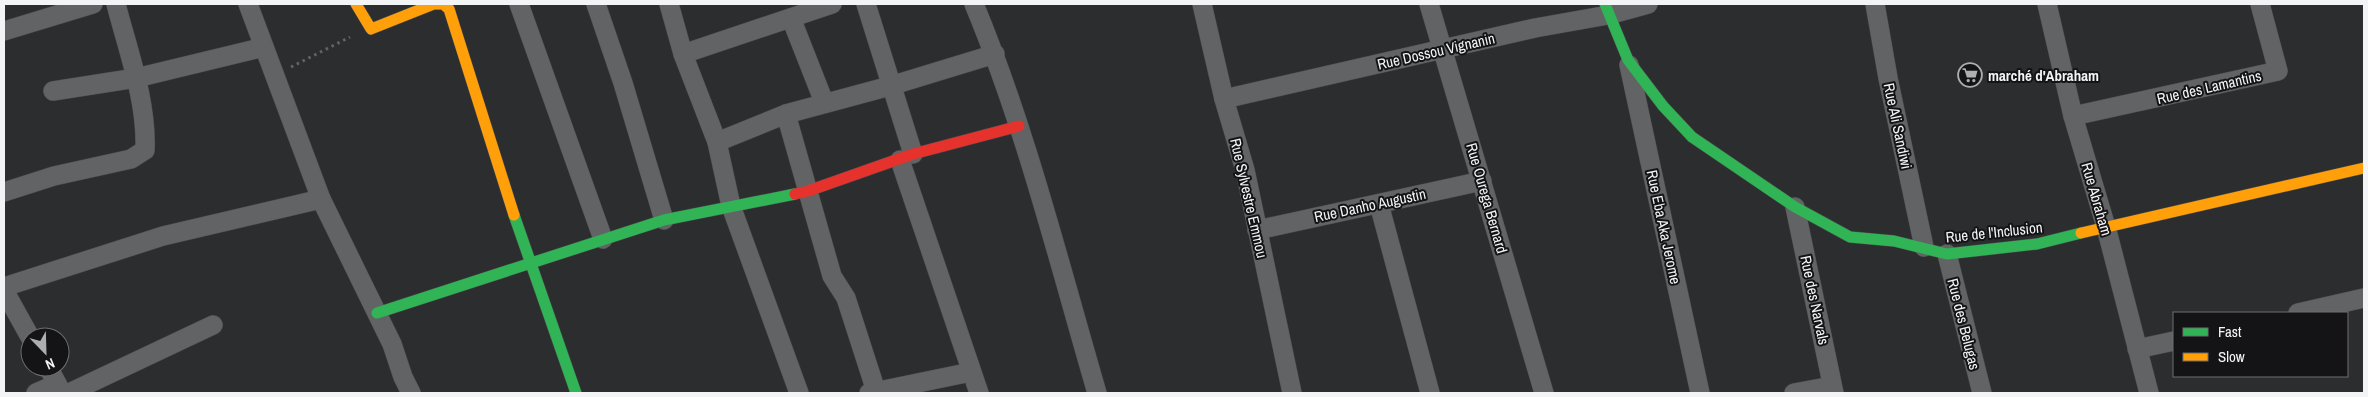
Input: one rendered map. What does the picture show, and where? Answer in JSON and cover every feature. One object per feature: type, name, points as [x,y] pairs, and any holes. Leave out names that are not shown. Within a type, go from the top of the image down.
[{"type":"street","points":[[4,31],[93,4]]},
{"type":"street","points":[[4,192],[54,176],[131,159],[145,150],[146,132],[136,78],[116,4]]},
{"type":"street","points":[[248,4],[321,199],[377,313],[411,393]]},
{"type":"street","points":[[356,4],[371,29],[434,4],[443,4],[449,9],[501,177],[576,393]]},
{"type":"street","points":[[519,4],[603,239]]},
{"type":"street","points":[[596,4],[623,83],[664,220]]},
{"type":"street","points":[[669,4],[683,54],[717,142],[731,206],[798,393]]},
{"type":"street","points":[[683,54],[832,4]]},
{"type":"street","points":[[866,4],[890,86],[906,157],[979,393]]},
{"type":"street","points":[[974,4],[995,54],[1018,126],[1097,393]]},
{"type":"street","name":"Rue Sylvestre Emmou","points":[[1202,4],[1224,99],[1245,170],[1292,393]]},
{"type":"street","name":"Rue Ourega Bernard","points":[[1429,4],[1444,49],[1544,393]]},
{"type":"street","name":"Rue Dossou Vignanin","points":[[1224,99],[1535,28],[1606,9],[1648,4]]},
{"type":"street","name":"Rue Ali Sandiwi","points":[[1875,4],[1888,78],[1924,248]]},
{"type":"street","name":"Rue Abraham","points":[[2047,4],[2073,116],[2106,227],[2136,349],[2149,393]]},
{"type":"street","name":"Rue des Lamantins","points":[[2073,116],[2278,71],[2260,4]]},
{"type":"street","name":"Rue de l'Inclusion","points":[[1606,9],[1628,60],[1657,99],[1692,137],[1795,207],[1850,237],[1894,241],[1947,254],[2037,244],[2364,168]]},
{"type":"street","points":[[791,18],[824,102]]},
{"type":"street","points":[[53,91],[136,78],[264,47]]},
{"type":"street","points":[[717,142],[786,114],[824,102],[890,86],[995,54]]},
{"type":"street","name":"Rue Eba Aka Jerome","points":[[1628,60],[1700,393]]},
{"type":"street","points":[[786,114],[832,276],[846,298],[872,392],[971,372]]},
{"type":"street","points":[[377,313],[664,220],[808,191],[906,157],[1018,126]]},
{"type":"street","name":"Rue Danho Augustin","points":[[1257,230],[1482,181]]},
{"type":"street","points":[[20,327],[10,316],[4,289],[163,236],[321,199]]},
{"type":"street","points":[[1379,204],[1430,393]]},
{"type":"street","name":"Rue des Narvals","points":[[1795,207],[1833,390]]},
{"type":"street","name":"Rue des Belugas","points":[[1947,254],[1982,393]]},
{"type":"street","points":[[2302,312],[2364,298]]},
{"type":"street","points":[[36,393],[63,390],[213,325]]},
{"type":"street","points":[[2136,349],[2173,341]]},
{"type":"street","points":[[55,377],[63,390]]},
{"type":"street","points":[[1794,393],[1833,390]]},
{"type":"path","points":[[275,76],[338,41],[371,29]]},
{"type":"traffic: fast","points":[[1605,4],[1628,60],[1663,106],[1692,137],[1795,207],[1850,237],[1894,241],[1947,254],[2037,244],[2081,233]]},
{"type":"traffic: fast","points":[[377,313],[664,220],[795,194]]},
{"type":"traffic: fast","points":[[514,215],[576,393]]},
{"type":"traffic: slow","points":[[356,4],[371,29],[434,4],[443,4],[449,9],[514,215]]},
{"type":"traffic: slow","points":[[2081,233],[2364,168]]},
{"type":"traffic: jam","points":[[795,194],[913,154],[1019,126]]},
{"type":"place","name":"marché d'Abraham","points":[[1970,75]]}]
